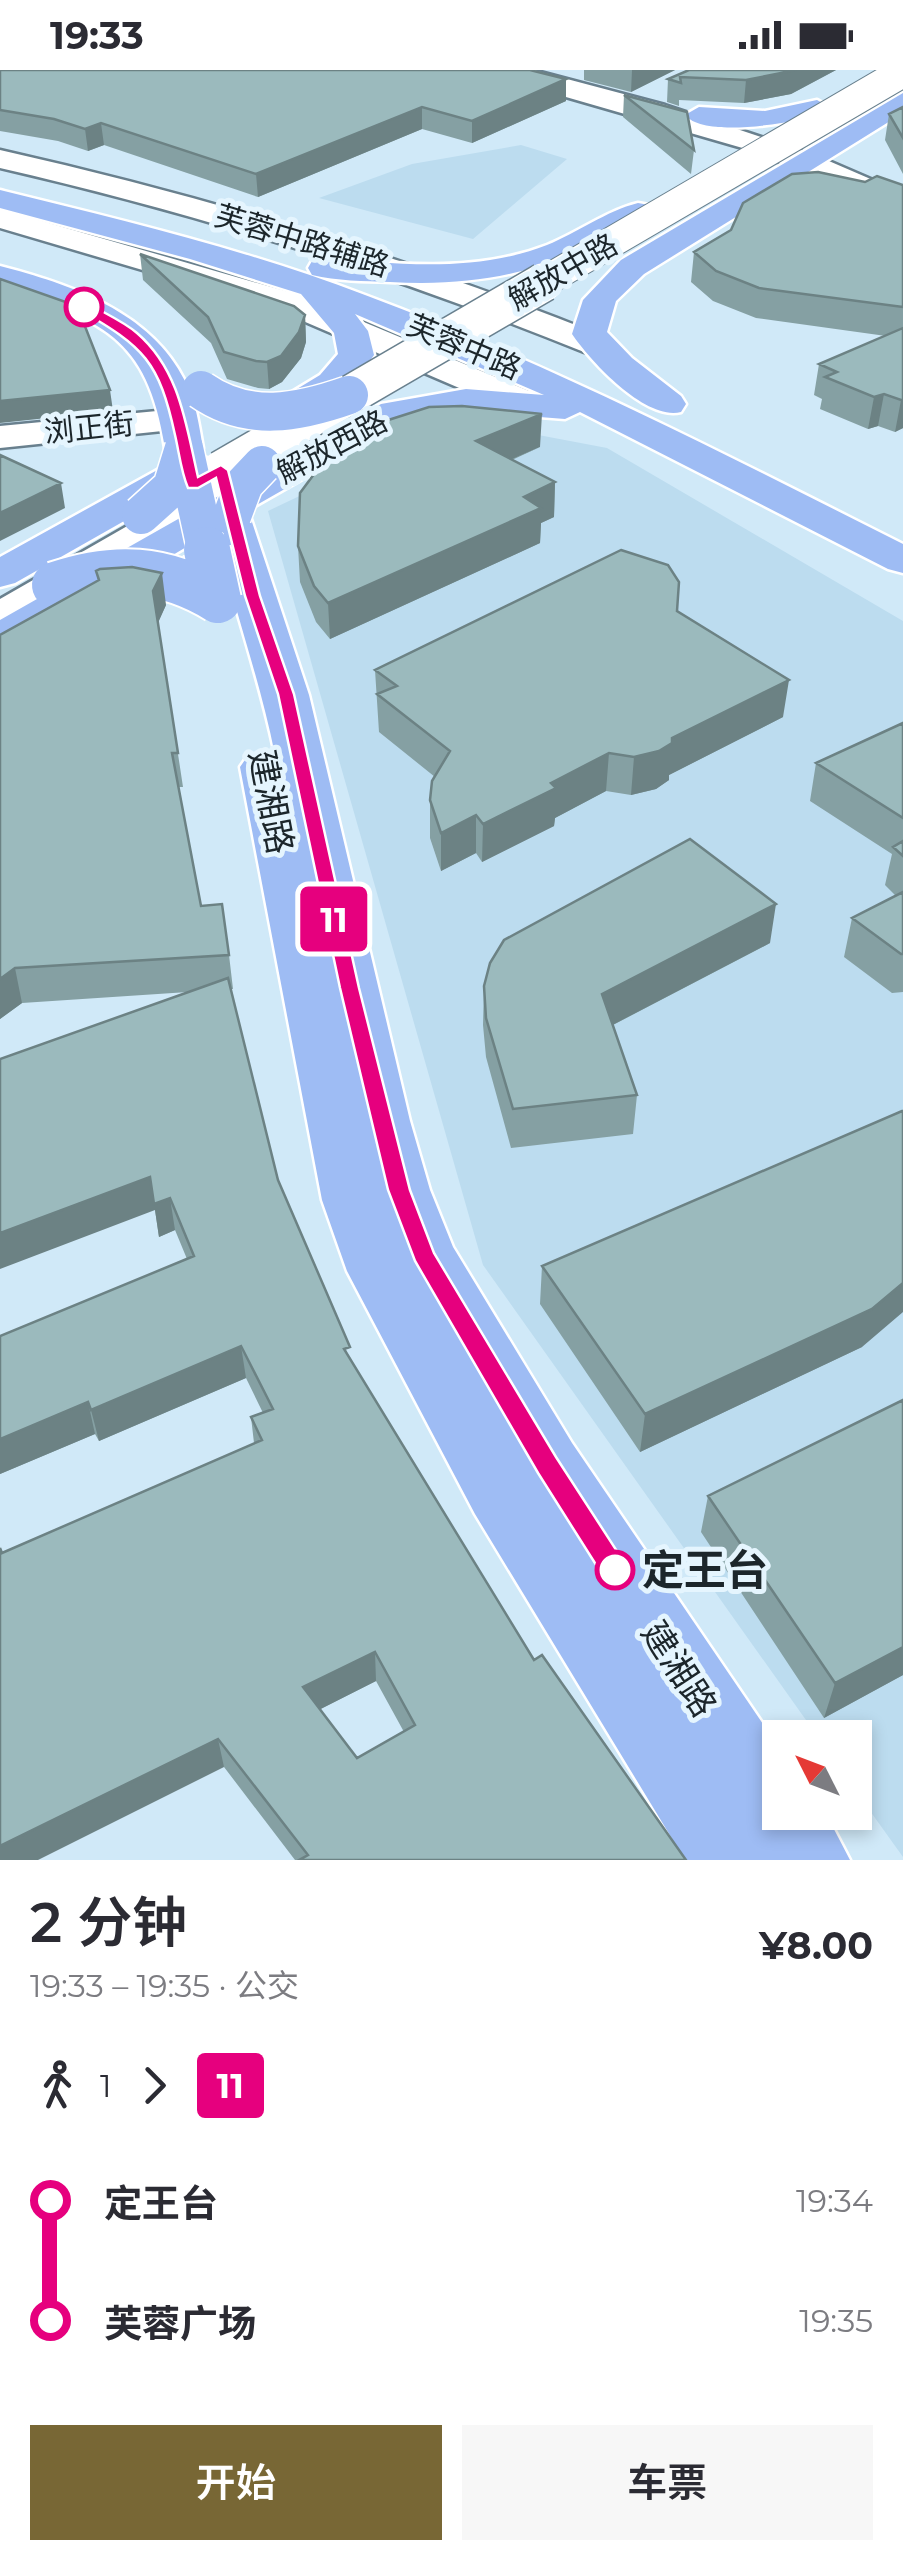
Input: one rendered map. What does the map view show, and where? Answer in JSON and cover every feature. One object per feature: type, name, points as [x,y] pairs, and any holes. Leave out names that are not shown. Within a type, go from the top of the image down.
[{"type":"main road","name":"解放中路","points":[[318,277],[478,275],[537,261],[594,238],[883,70]]},
{"type":"main road","name":"解放中路","points":[[596,345],[588,334],[589,320],[607,289],[625,272],[903,101]]},
{"type":"main road","points":[[694,117],[765,120],[817,108]]},
{"type":"main road","points":[[694,117],[715,135],[722,154],[716,168]]},
{"type":"main road","points":[[850,134],[840,148],[842,156],[859,170]]},
{"type":"main road","name":"芙蓉中路","points":[[0,176],[204,229],[318,277],[490,358],[655,416],[903,560]]},
{"type":"main road","points":[[770,183],[797,178],[833,179],[898,197]]},
{"type":"main road","name":"芙蓉中路","points":[[0,199],[318,277]]},
{"type":"main road","name":"建湘路","points":[[0,262],[105,299],[153,326],[184,358],[211,465],[286,694],[380,1121],[399,1190],[424,1255],[547,1465],[700,1703],[808,1860]]},
{"type":"main road","name":"建湘路","points":[[0,276],[84,307],[131,334],[166,377],[211,465],[218,600],[251,700],[337,1130],[353,1200],[378,1271],[500,1491],[732,1860]]},
{"type":"main road","points":[[318,277],[347,326]]},
{"type":"main road","name":"解放西路","points":[[0,574],[319,394],[356,354],[356,343],[347,326]]},
{"type":"main road","points":[[596,345],[655,416]]},
{"type":"main road","points":[[211,465],[223,404],[274,414],[316,408],[349,396]]},
{"type":"main road","name":"解放西路","points":[[0,639],[378,419],[438,402],[528,404],[655,416]]},
{"type":"main road","name":"芙蓉中路","points":[[655,416],[702,420]]},
{"type":"main road","points":[[55,584],[104,570],[150,570],[185,580],[218,600]]},
{"type":"street","points":[[502,70],[694,117]]},
{"type":"street","points":[[528,70],[642,99],[859,170],[898,197]]},
{"type":"street","name":"解放中路","points":[[211,465],[349,396],[903,72]]},
{"type":"street","points":[[642,99],[674,84]]},
{"type":"street","name":"解放中路","points":[[211,465],[903,87]]},
{"type":"street","points":[[814,156],[898,197]]},
{"type":"street","name":"芙蓉中路辅路","points":[[0,158],[178,203],[410,274],[596,345]]},
{"type":"street","name":"芙蓉中路辅路","points":[[0,218],[206,276],[347,326],[528,404]]},
{"type":"street","name":"浏正街","points":[[0,438],[211,465]]},
{"type":"street","points":[[0,595],[140,515],[211,465]]},
{"type":"street","points":[[0,617],[55,584],[211,465]]},
{"type":"shaded area","points":[[521,145],[567,159],[473,239],[319,198],[412,164]]},
{"type":"shaded area","points":[[486,425],[607,448],[903,621],[903,1857],[872,1814],[872,1720],[806,1720],[483,1265],[268,511],[417,440]]},
{"type":"building","points":[[0,70],[530,70],[566,79],[472,121],[422,107],[256,174],[101,123],[85,129],[0,110]]},
{"type":"building","points":[[689,70],[796,70],[746,80],[680,77],[681,83],[668,79]]},
{"type":"building","points":[[624,95],[687,112],[694,150]]},
{"type":"building","points":[[903,107],[903,138],[889,114]]},
{"type":"building","points":[[818,172],[865,182],[877,176],[903,185],[903,307],[759,288],[716,271],[694,252],[731,230],[743,203],[792,174]]},
{"type":"building","points":[[140,254],[294,306],[305,315],[299,332],[281,356],[267,362],[224,352],[208,317]]},
{"type":"building","points":[[0,279],[77,306],[110,390],[0,401]]},
{"type":"building","points":[[903,328],[903,399],[884,394],[874,397],[825,377],[837,372],[819,364]]},
{"type":"building","points":[[462,406],[542,414],[476,441],[555,482],[524,497],[541,508],[328,603],[314,586],[298,546],[300,493],[332,450],[379,423],[429,407]]},
{"type":"building","points":[[0,455],[61,483],[0,513]]},
{"type":"building","points":[[621,550],[668,565],[679,582],[677,611],[789,680],[672,738],[672,743],[659,751],[634,757],[609,753],[551,783],[556,788],[483,824],[476,815],[441,833],[430,800],[432,781],[450,751],[377,694],[397,686],[375,670]]},
{"type":"building","points":[[132,567],[162,573],[153,591],[178,753],[172,753],[201,906],[222,904],[229,955],[15,968],[0,979],[0,635],[99,580],[96,571]]},
{"type":"building","points":[[903,723],[903,818],[816,763]]},
{"type":"building","points":[[690,839],[776,904],[602,994],[637,1095],[513,1109],[486,1018],[484,986],[490,963],[504,940]]},
{"type":"building","points":[[903,841],[903,856],[893,847]]},
{"type":"building","points":[[903,892],[903,954],[901,954],[852,918]]},
{"type":"building","points":[[228,978],[278,1180],[350,1347],[344,1349],[534,1660],[542,1655],[686,1860],[299,1860],[308,1855],[218,1739],[0,1846],[0,1548],[2,1553],[262,1440],[251,1417],[273,1409],[241,1346],[91,1410],[88,1402],[0,1439],[0,1336],[194,1256],[170,1198],[154,1204],[150,1177],[0,1233],[0,1059]],"holes":[[[375,1652],[415,1725],[357,1758],[303,1687]]]},
{"type":"building","points":[[902,1111],[903,1283],[872,1309],[645,1414],[542,1266]]},
{"type":"building","points":[[903,1400],[903,1647],[835,1683],[708,1496]]},
{"type":"bus line","name":"11","points":[[84,307],[131,334],[158,363],[173,394],[193,485],[221,470],[252,596],[286,694],[380,1121],[399,1190],[424,1255],[547,1465],[615,1570]]},
{"type":"place","name":"定王台","points":[[615,1570]]}]
